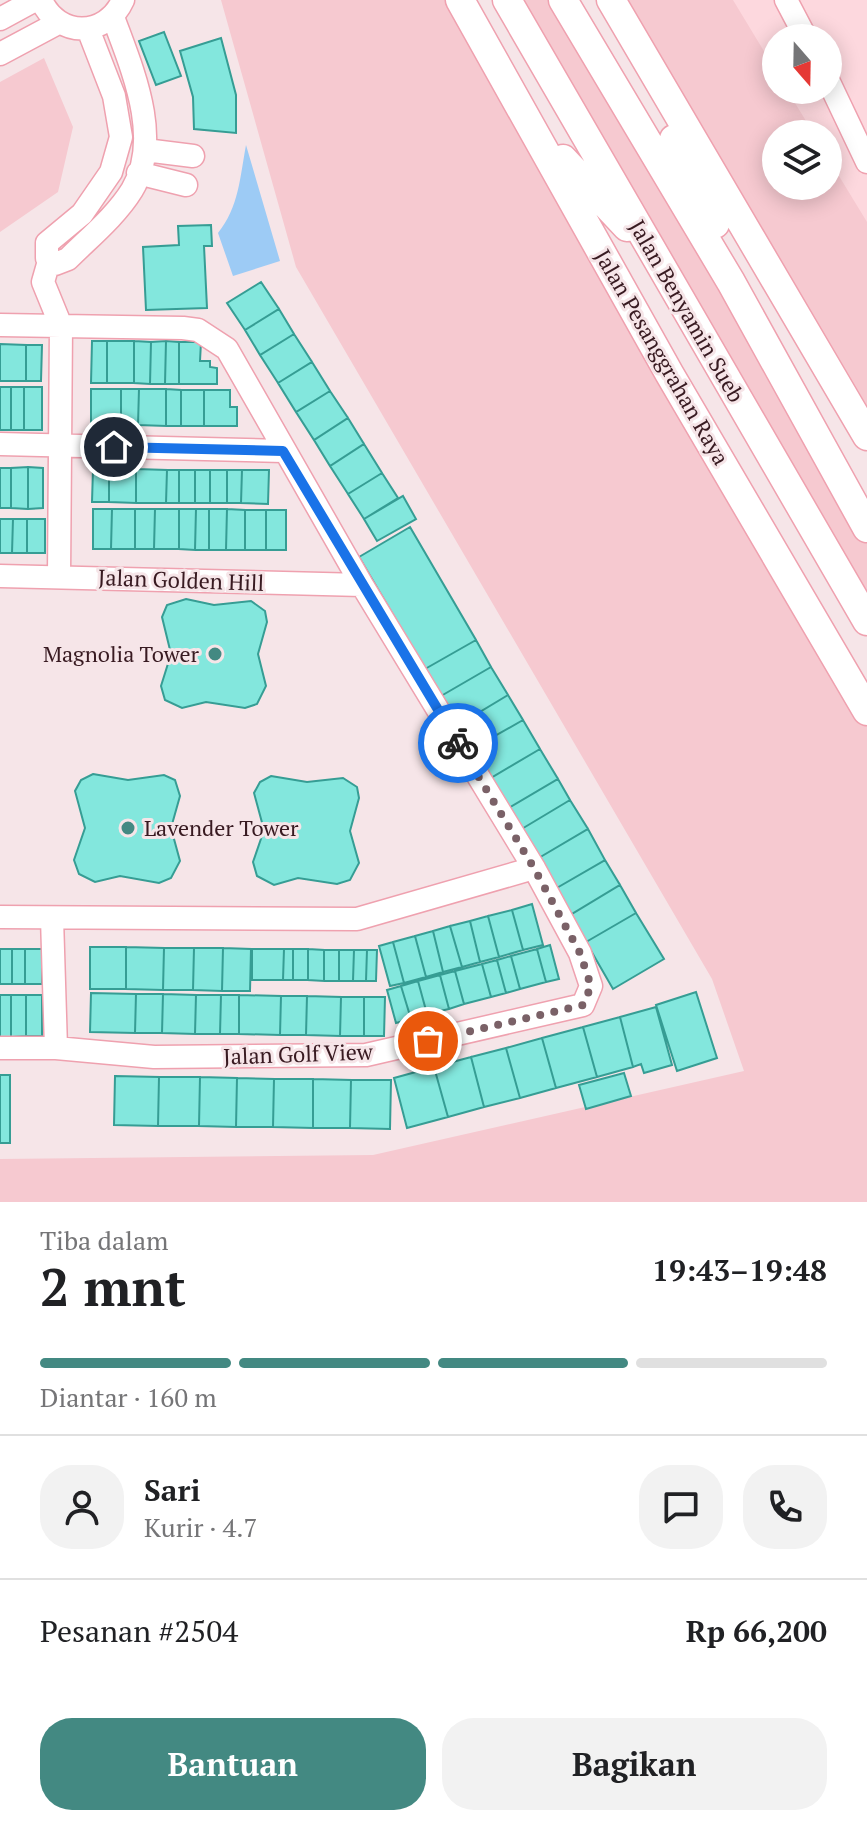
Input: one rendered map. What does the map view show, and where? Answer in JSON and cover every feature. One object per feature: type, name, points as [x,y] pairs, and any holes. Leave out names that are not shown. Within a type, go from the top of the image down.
[{"type":"main road","name":"Jalan Pesanggrahan Raya","points":[[460,0],[669,373],[867,711]]},
{"type":"main road","name":"Jalan Benyamin Sueb","points":[[507,0],[867,621]]},
{"type":"main road","points":[[563,0],[731,282],[867,528]]},
{"type":"main road","points":[[611,0],[867,436]]},
{"type":"main road","points":[[649,62],[663,117],[717,230],[731,282]]},
{"type":"main road","points":[[536,132],[651,250]]},
{"type":"street","points":[[0,19],[38,0],[58,23],[72,29],[88,29],[118,8],[138,87],[145,150],[132,190],[68,259],[58,264],[49,261]]},
{"type":"street","points":[[786,0],[799,24]]},
{"type":"street","points":[[0,54],[58,23]]},
{"type":"street","points":[[59,576],[61,326],[43,282],[49,261],[47,243],[82,214],[111,172],[121,137],[114,96],[88,29]]},
{"type":"street","points":[[842,97],[858,117],[867,162]]},
{"type":"street","points":[[145,150],[193,156]]},
{"type":"street","points":[[138,173],[186,185]]},
{"type":"street","points":[[0,325],[183,328],[214,337],[227,349],[362,585],[534,868],[357,919],[0,917]]},
{"type":"street","points":[[0,444],[283,451]]},
{"type":"street","name":"Jalan Golden Hill","points":[[0,576],[362,585]]},
{"type":"street","name":"Jalan Golf View","points":[[0,1048],[56,1048],[154,1057],[366,1055],[583,1005],[590,995],[589,973],[534,868]]},
{"type":"street","points":[[52,918],[56,1048]]},
{"type":"shaded area","points":[[221,0],[460,0],[867,706],[867,1202],[0,1202],[0,1159],[373,1155],[744,1071],[712,979],[296,267]]},
{"type":"shaded area","points":[[507,0],[563,0],[867,527],[867,621]]},
{"type":"shaded area","points":[[617,0],[867,0],[867,433]]},
{"type":"shaded area","points":[[622,0],[733,0],[762,48],[762,104],[796,104],[805,120],[762,120],[762,200],[842,200],[842,181],[867,222],[867,418]]},
{"type":"shaded area","points":[[44,58],[73,127],[58,192],[0,232],[0,82]]},
{"type":"water","points":[[246,145],[280,261],[233,276],[218,233],[235,202]]},
{"type":"building","points":[[164,32],[181,76],[156,85],[139,41]]},
{"type":"building","points":[[221,38],[236,95],[236,133],[194,129],[193,97],[180,51]]},
{"type":"building","points":[[211,225],[212,246],[204,246],[207,308],[146,310],[143,247],[179,245],[178,226]]},
{"type":"building","points":[[261,282],[279,309],[245,330],[227,303]]},
{"type":"building","points":[[279,309],[294,334],[260,355],[245,330]]},
{"type":"building","points":[[294,334],[312,362],[278,383],[260,355]]},
{"type":"building","points":[[92,341],[107,341],[107,383],[91,383]]},
{"type":"building","points":[[107,341],[134,341],[134,383],[107,383]]},
{"type":"building","points":[[134,341],[151,342],[150,384],[134,383]]},
{"type":"building","points":[[166,341],[165,384],[150,384],[151,342]]},
{"type":"building","points":[[166,341],[179,342],[179,384],[165,384]]},
{"type":"building","points":[[179,342],[201,342],[200,361],[210,361],[210,367],[217,368],[217,384],[179,384]]},
{"type":"building","points":[[0,344],[26,345],[26,381],[0,381]]},
{"type":"building","points":[[26,345],[42,345],[41,381],[26,381]]},
{"type":"building","points":[[312,362],[330,391],[296,412],[278,383]]},
{"type":"building","points":[[0,387],[11,387],[11,430],[0,430]]},
{"type":"building","points":[[11,387],[24,387],[24,430],[11,430]]},
{"type":"building","points":[[24,387],[42,387],[42,430],[24,430]]},
{"type":"building","points":[[91,389],[121,389],[121,425],[91,425]]},
{"type":"building","points":[[121,389],[139,389],[138,425],[121,425]]},
{"type":"building","points":[[139,389],[166,389],[166,426],[138,425]]},
{"type":"building","points":[[166,389],[181,390],[181,426],[166,426]]},
{"type":"building","points":[[181,390],[204,390],[204,426],[181,426]]},
{"type":"building","points":[[204,390],[230,390],[230,407],[237,407],[237,426],[204,426]]},
{"type":"building","points":[[330,391],[348,418],[314,440],[296,412]]},
{"type":"building","points":[[348,418],[364,444],[330,466],[314,440]]},
{"type":"building","points":[[364,444],[382,473],[348,494],[330,466]]},
{"type":"building","points":[[28,467],[28,509],[11,508],[11,468]]},
{"type":"building","points":[[28,467],[43,468],[43,508],[28,509]]},
{"type":"building","points":[[0,468],[11,468],[11,508],[0,508]]},
{"type":"building","points":[[93,469],[109,469],[109,502],[92,502]]},
{"type":"building","points":[[109,469],[136,469],[136,503],[109,502]]},
{"type":"building","points":[[136,469],[167,470],[166,503],[136,503]]},
{"type":"building","points":[[167,470],[179,470],[179,503],[166,503]]},
{"type":"building","points":[[179,470],[195,470],[195,503],[179,503]]},
{"type":"building","points":[[195,470],[210,470],[210,503],[195,503]]},
{"type":"building","points":[[210,470],[227,470],[227,503],[210,503]]},
{"type":"building","points":[[227,470],[242,470],[241,503],[227,503]]},
{"type":"building","points":[[242,470],[269,470],[268,504],[241,503]]},
{"type":"building","points":[[382,473],[398,498],[364,519],[348,494]]},
{"type":"building","points":[[403,496],[416,519],[377,541],[364,519]]},
{"type":"building","points":[[93,509],[112,509],[111,549],[93,549]]},
{"type":"building","points":[[112,509],[135,509],[135,549],[111,549]]},
{"type":"building","points":[[135,509],[155,509],[154,549],[135,549]]},
{"type":"building","points":[[155,509],[179,509],[179,549],[154,549]]},
{"type":"building","points":[[179,509],[196,509],[195,550],[179,549]]},
{"type":"building","points":[[196,509],[209,509],[209,550],[195,550]]},
{"type":"building","points":[[209,509],[227,509],[226,550],[209,550]]},
{"type":"building","points":[[227,509],[245,510],[245,550],[226,550]]},
{"type":"building","points":[[245,510],[266,510],[266,550],[245,550]]},
{"type":"building","points":[[266,510],[286,510],[286,550],[266,550]]},
{"type":"building","points":[[0,519],[13,519],[12,553],[0,553]]},
{"type":"building","points":[[13,519],[27,519],[27,553],[12,553]]},
{"type":"building","points":[[27,519],[45,519],[45,553],[27,553]]},
{"type":"building","points":[[410,527],[476,640],[425,669],[359,557]]},
{"type":"building","name":"Magnolia Tower","points":[[186,599],[214,605],[251,601],[265,611],[267,622],[258,654],[266,686],[257,704],[245,708],[206,702],[182,708],[165,700],[161,686],[171,654],[162,617],[167,605]]},
{"type":"building","points":[[476,640],[491,667],[441,696],[425,669]]},
{"type":"building","points":[[491,667],[508,695],[458,725],[441,696]]},
{"type":"building","points":[[508,695],[523,720],[472,749],[458,725]]},
{"type":"building","points":[[523,720],[540,749],[489,779],[472,749]]},
{"type":"building","points":[[540,749],[558,779],[507,809],[489,779]]},
{"type":"building","name":"Lavender Tower","points":[[93,774],[128,780],[164,775],[175,780],[180,796],[171,828],[180,861],[171,878],[159,883],[120,876],[95,882],[79,874],[74,860],[85,828],[75,791],[81,780]]},
{"type":"building","points":[[271,776],[307,782],[343,778],[357,787],[359,798],[350,831],[359,863],[350,880],[337,884],[298,878],[274,885],[257,876],[253,862],[264,830],[254,793],[260,782]]},
{"type":"building","points":[[558,779],[570,800],[520,830],[507,809]]},
{"type":"building","points":[[570,800],[588,829],[537,859],[520,830]]},
{"type":"building","points":[[588,829],[605,860],[555,889],[537,859]]},
{"type":"building","points":[[605,860],[620,885],[570,915],[555,889]]},
{"type":"building","points":[[620,885],[636,913],[586,942],[570,915]]},
{"type":"building","points":[[532,904],[543,945],[523,950],[512,910]]},
{"type":"building","points":[[512,910],[523,950],[499,957],[488,916]]},
{"type":"building","points":[[636,913],[664,959],[613,989],[586,942]]},
{"type":"building","points":[[488,916],[499,957],[480,962],[470,921]]},
{"type":"building","points":[[470,921],[480,962],[462,967],[450,926]]},
{"type":"building","points":[[450,926],[462,967],[443,972],[433,931]]},
{"type":"building","points":[[433,931],[443,972],[426,977],[415,936]]},
{"type":"building","points":[[415,936],[426,977],[404,983],[393,942]]},
{"type":"building","points":[[393,942],[404,983],[390,986],[379,946]]},
{"type":"building","points":[[550,945],[559,979],[546,982],[537,949]]},
{"type":"building","points":[[90,947],[126,947],[126,989],[90,989]]},
{"type":"building","points":[[126,947],[164,948],[163,990],[126,989]]},
{"type":"building","points":[[164,948],[194,948],[193,990],[163,990]]},
{"type":"building","points":[[194,948],[223,948],[222,991],[193,990]]},
{"type":"building","points":[[223,948],[251,949],[250,991],[222,991]]},
{"type":"building","points":[[0,949],[12,949],[12,984],[0,984]]},
{"type":"building","points":[[12,949],[25,949],[25,984],[12,984]]},
{"type":"building","points":[[25,949],[42,949],[42,984],[25,984]]},
{"type":"building","points":[[252,949],[284,949],[283,980],[252,980]]},
{"type":"building","points":[[284,949],[293,949],[293,980],[283,980]]},
{"type":"building","points":[[293,949],[308,949],[308,980],[293,980]]},
{"type":"building","points":[[308,949],[324,950],[324,981],[308,980]]},
{"type":"building","points":[[537,949],[546,982],[520,989],[511,956]]},
{"type":"building","points":[[324,950],[339,950],[339,981],[324,981]]},
{"type":"building","points":[[339,950],[354,950],[353,981],[339,981]]},
{"type":"building","points":[[354,950],[367,950],[366,981],[353,981]]},
{"type":"building","points":[[367,950],[377,950],[376,981],[366,981]]},
{"type":"building","points":[[511,956],[520,989],[506,993],[497,960]]},
{"type":"building","points":[[497,960],[506,993],[491,997],[482,964]]},
{"type":"building","points":[[482,964],[491,997],[464,1004],[455,971]]},
{"type":"building","points":[[455,971],[464,1004],[449,1009],[440,975]]},
{"type":"building","points":[[440,975],[449,1009],[427,1014],[418,981]]},
{"type":"building","points":[[418,981],[427,1014],[411,1019],[401,986]]},
{"type":"building","points":[[401,986],[411,1019],[396,1023],[387,990]]},
{"type":"building","points":[[696,992],[717,1058],[677,1071],[656,1005]]},
{"type":"building","points":[[91,993],[136,994],[135,1033],[90,1032]]},
{"type":"building","points":[[136,994],[163,994],[162,1033],[135,1033]]},
{"type":"building","points":[[163,994],[196,995],[195,1034],[162,1033]]},
{"type":"building","points":[[0,995],[11,995],[11,1037],[0,1037]]},
{"type":"building","points":[[11,995],[26,995],[26,1036],[11,1037]]},
{"type":"building","points":[[26,995],[42,995],[42,1036],[26,1036]]},
{"type":"building","points":[[196,995],[221,995],[220,1034],[195,1034]]},
{"type":"building","points":[[221,995],[239,995],[239,1034],[220,1034]]},
{"type":"building","points":[[239,995],[281,996],[280,1035],[239,1034]]},
{"type":"building","points":[[281,996],[307,996],[306,1035],[280,1035]]},
{"type":"building","points":[[307,996],[341,997],[340,1036],[306,1035]]},
{"type":"building","points":[[341,997],[364,997],[364,1036],[340,1036]]},
{"type":"building","points":[[364,997],[385,997],[384,1036],[364,1036]]},
{"type":"building","points":[[656,1007],[672,1065],[644,1073],[641,1064],[633,1067],[620,1017]]},
{"type":"building","points":[[620,1017],[633,1067],[597,1077],[583,1027]]},
{"type":"building","points":[[583,1027],[597,1077],[556,1088],[542,1038]]},
{"type":"building","points":[[542,1038],[556,1088],[520,1098],[506,1048]]},
{"type":"building","points":[[506,1048],[520,1098],[484,1107],[471,1057]]},
{"type":"building","points":[[471,1057],[484,1107],[448,1117],[434,1067]]},
{"type":"building","points":[[434,1067],[448,1117],[407,1128],[394,1078]]},
{"type":"building","points":[[624,1073],[631,1096],[586,1109],[579,1085]]},
{"type":"building","points":[[0,1075],[10,1075],[10,1143],[0,1143]]},
{"type":"building","points":[[115,1076],[159,1077],[158,1126],[114,1125]]},
{"type":"building","points":[[159,1077],[200,1077],[199,1126],[158,1126]]},
{"type":"building","points":[[200,1077],[237,1078],[236,1127],[199,1126]]},
{"type":"building","points":[[237,1078],[274,1079],[273,1127],[236,1127]]},
{"type":"building","points":[[274,1079],[313,1079],[313,1128],[273,1127]]},
{"type":"building","points":[[313,1079],[351,1080],[350,1128],[313,1128]]},
{"type":"building","points":[[351,1080],[391,1080],[390,1129],[350,1128]]},
{"type":"way so far","points":[[428,1041],[583,1005],[588,1001],[591,986],[580,953],[534,868],[458,743]]},
{"type":"place","name":"Magnolia Tower","points":[[215,654]]},
{"type":"place","name":"Lavender Tower","points":[[128,828]]},
{"type":"route","points":[[114,447],[283,451],[458,743]]}]
